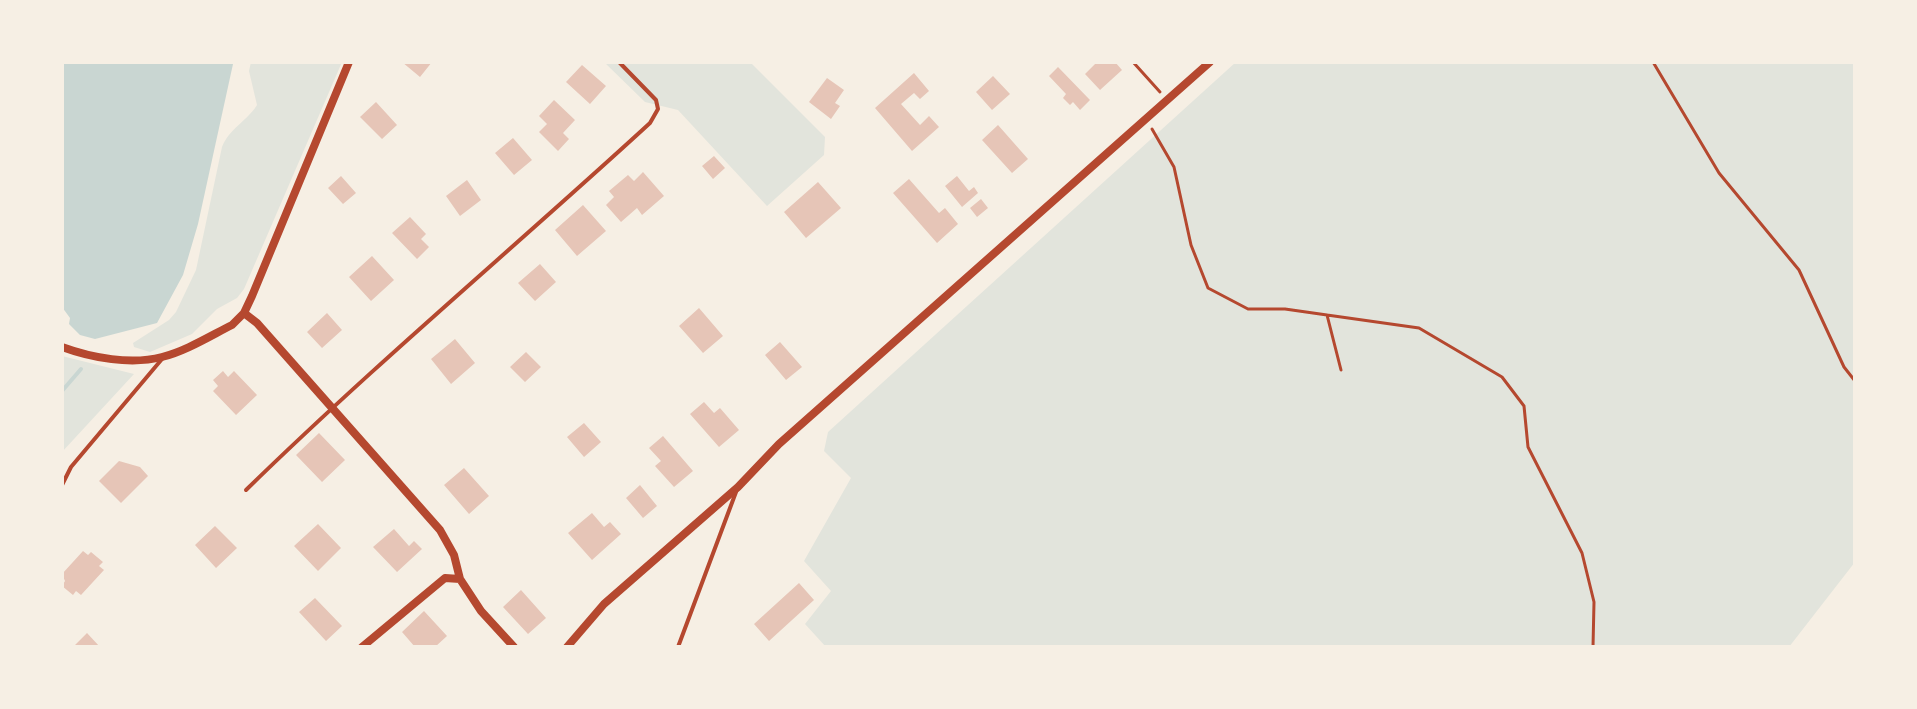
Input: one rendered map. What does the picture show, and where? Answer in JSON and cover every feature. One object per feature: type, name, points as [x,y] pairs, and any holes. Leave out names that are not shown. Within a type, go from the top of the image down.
[{"type":"street","points":[[62,347],[83,354],[135,361],[163,357],[232,325],[244,313],[349,62]]},
{"type":"street","points":[[567,647],[604,604],[738,487],[779,444],[1210,62]]},
{"type":"street","points":[[244,313],[332,406],[440,530],[454,555],[460,579],[481,611],[514,647]]},
{"type":"street","points":[[362,647],[445,578],[460,579]]},
{"type":"lane","points":[[246,490],[332,406],[549,216],[656,116],[656,100],[619,62]]},
{"type":"lane","points":[[62,485],[71,467],[163,357]]},
{"type":"lane","points":[[678,647],[738,487]]},
{"type":"path","points":[[1133,62],[1167,101]]},
{"type":"path","points":[[1653,62],[1719,173],[1799,270],[1844,367],[1855,381]]},
{"type":"path","points":[[1146,120],[1174,167],[1191,245],[1208,288],[1248,309],[1285,309],[1419,328],[1502,377],[1524,406],[1528,447],[1582,553],[1594,602],[1593,647]]},
{"type":"path","points":[[1327,315],[1341,370]]},
{"type":"shaded area","points":[[62,62],[233,64],[198,224],[183,275],[157,323],[95,339],[80,335],[69,324],[70,318],[62,307]]},
{"type":"shaded area","points":[[251,62],[342,62],[244,289],[237,298],[217,309],[192,334],[150,352],[134,347],[133,343],[176,312],[196,270],[222,147],[257,105],[249,71]]},
{"type":"shaded area","points":[[604,62],[750,62],[825,137],[824,155],[767,206],[678,110],[645,102]]},
{"type":"shaded area","points":[[1236,62],[1855,62],[1855,562],[1789,647],[826,647],[805,624],[831,591],[804,561],[851,478],[824,451],[828,432]]},
{"type":"shaded area","points":[[62,356],[134,374],[62,452]]},
{"type":"building","points":[[402,62],[432,62],[420,77]]},
{"type":"building","points":[[1097,62],[1115,62],[1122,70],[1100,90],[1085,74]]},
{"type":"building","points":[[582,65],[606,86],[590,104],[566,82]]},
{"type":"building","points":[[1058,67],[1090,100],[1080,110],[1073,102],[1070,105],[1063,98],[1066,94],[1049,76]]},
{"type":"building","points":[[914,73],[929,91],[920,99],[914,93],[901,104],[920,125],[929,116],[939,127],[912,151],[875,108]]},
{"type":"building","points":[[993,76],[1010,94],[992,110],[976,92]]},
{"type":"building","points":[[827,78],[844,90],[835,103],[840,106],[831,119],[809,102]]},
{"type":"building","points":[[554,100],[575,120],[563,133],[569,139],[558,151],[539,132],[547,124],[539,116]]},
{"type":"building","points":[[376,102],[397,125],[382,139],[360,117]]},
{"type":"building","points":[[998,125],[1028,159],[1012,173],[982,140]]},
{"type":"building","points":[[513,138],[532,160],[514,175],[495,153]]},
{"type":"building","points":[[714,156],[725,168],[713,179],[702,166]]},
{"type":"building","points":[[643,172],[664,196],[642,215],[637,208],[621,222],[606,205],[614,197],[609,191],[628,175],[634,181]]},
{"type":"building","points":[[341,176],[356,193],[343,204],[328,188]]},
{"type":"building","points":[[957,176],[969,191],[974,187],[978,193],[962,207],[945,186]]},
{"type":"building","points":[[909,179],[939,213],[945,208],[958,224],[937,243],[893,193]]},
{"type":"building","points":[[467,180],[481,200],[460,216],[446,196]]},
{"type":"building","points":[[818,182],[841,208],[806,238],[784,212]]},
{"type":"building","points":[[981,199],[988,208],[977,217],[970,208]]},
{"type":"building","points":[[583,205],[606,231],[577,256],[555,230]]},
{"type":"building","points":[[410,217],[426,234],[421,239],[429,247],[417,259],[392,233]]},
{"type":"building","points":[[372,256],[394,280],[371,301],[349,277]]},
{"type":"building","points":[[540,264],[556,282],[535,301],[518,283]]},
{"type":"building","points":[[699,308],[723,336],[703,353],[679,326]]},
{"type":"building","points":[[327,313],[342,330],[322,348],[307,332]]},
{"type":"building","points":[[455,339],[475,363],[451,384],[431,359]]},
{"type":"building","points":[[780,342],[802,367],[786,380],[765,355]]},
{"type":"building","points":[[526,352],[541,367],[525,382],[510,367]]},
{"type":"building","points":[[223,371],[228,377],[234,371],[257,395],[236,415],[213,391],[218,386],[213,380]]},
{"type":"building","points":[[704,402],[714,413],[720,408],[739,430],[719,447],[690,414]]},
{"type":"building","points":[[584,423],[601,442],[584,457],[567,437]]},
{"type":"building","points":[[319,433],[345,460],[322,482],[296,455]]},
{"type":"building","points":[[663,436],[693,471],[674,487],[655,466],[661,461],[649,448]]},
{"type":"building","points":[[119,461],[140,467],[148,476],[121,503],[99,481]]},
{"type":"building","points":[[464,468],[489,496],[469,514],[444,485]]},
{"type":"building","points":[[640,485],[657,506],[643,518],[626,498]]},
{"type":"building","points":[[592,513],[604,527],[610,522],[621,534],[592,560],[568,533]]},
{"type":"building","points":[[318,524],[341,548],[318,571],[294,546]]},
{"type":"building","points":[[215,526],[237,548],[216,568],[195,545]]},
{"type":"building","points":[[394,529],[409,546],[414,541],[422,549],[397,572],[373,547]]},
{"type":"building","points":[[83,551],[88,555],[91,552],[103,562],[99,566],[104,570],[81,595],[76,591],[73,595],[62,586],[65,581],[62,574]]},
{"type":"building","points":[[799,583],[814,600],[769,641],[754,624]]},
{"type":"building","points":[[521,590],[546,618],[528,634],[503,607]]},
{"type":"building","points":[[315,598],[342,626],[326,641],[299,612]]},
{"type":"building","points":[[424,611],[447,636],[435,647],[415,647],[402,632]]},
{"type":"building","points":[[87,633],[100,647],[73,647]]},
{"type":"waterway","points":[[62,391],[81,369]]}]
